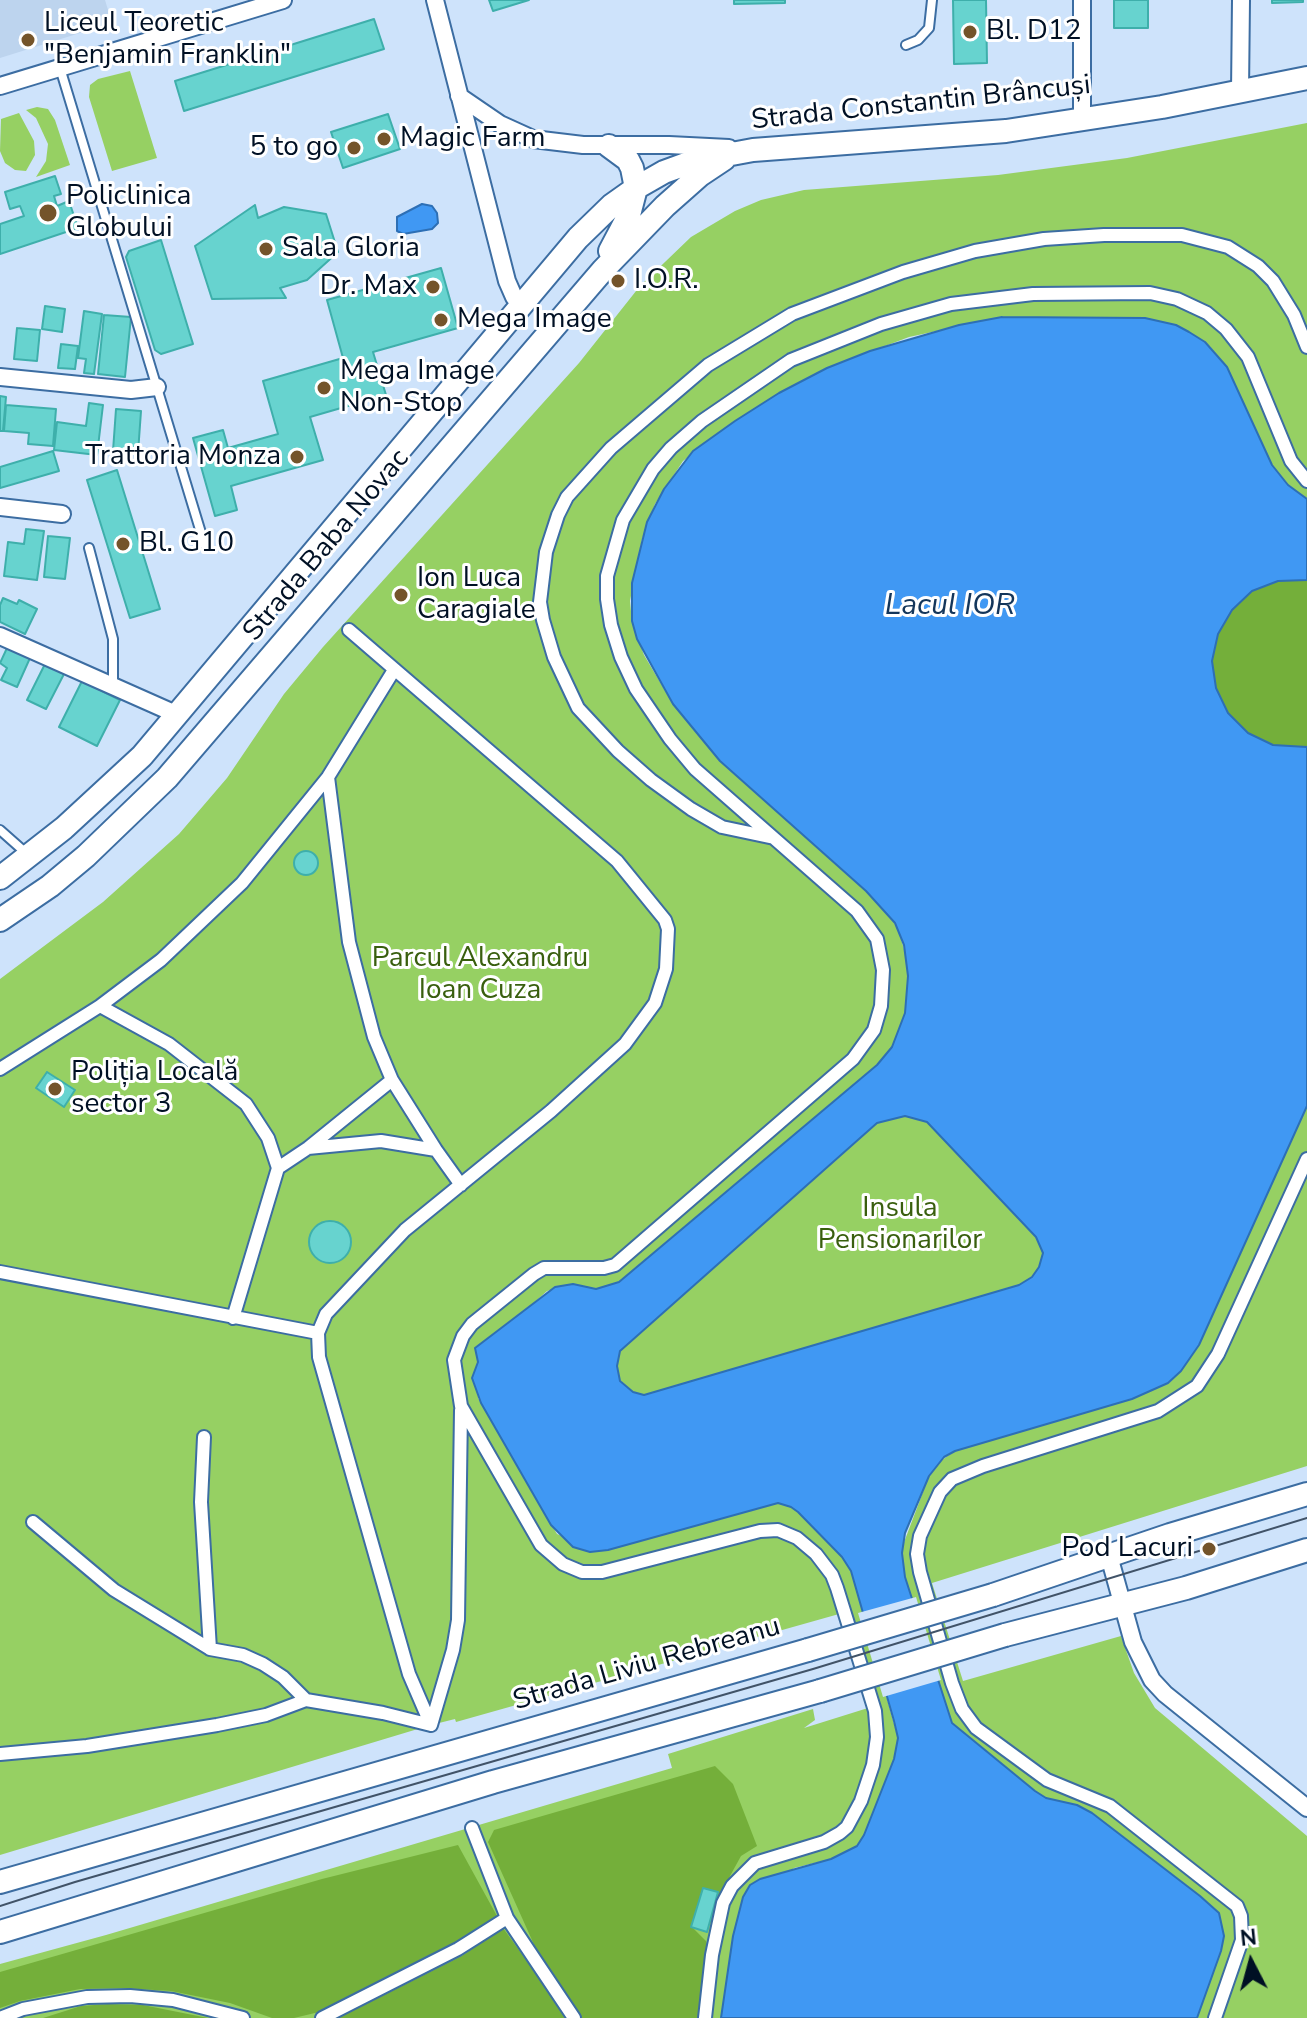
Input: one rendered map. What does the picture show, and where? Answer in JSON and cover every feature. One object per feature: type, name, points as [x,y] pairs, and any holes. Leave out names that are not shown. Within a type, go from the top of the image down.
[{"type":"main road","name":"Strada Constantin Brâncuși","points":[[742,152],[1006,131],[1307,78]]},
{"type":"main road","points":[[586,289],[621,232],[636,188],[628,160],[609,146]]},
{"type":"main road","name":"Strada Baba Novac","points":[[0,878],[29,857],[142,756],[521,304],[599,216],[636,188],[680,166],[742,152]]},
{"type":"main road","name":"Strada Baba Novac","points":[[0,920],[50,886],[86,856],[167,778],[586,289],[665,206],[700,175],[742,152]]},
{"type":"main road","name":"Strada Liviu Rebreanu","points":[[0,1882],[808,1650],[993,1595],[1170,1535],[1307,1494]]},
{"type":"main road","points":[[0,1932],[493,1782],[1307,1550]]},
{"type":"street","points":[[0,86],[283,0]]},
{"type":"street","points":[[435,0],[507,281],[521,304]]},
{"type":"street","points":[[1082,0],[1082,120]]},
{"type":"street","points":[[1240,92],[1241,0]]},
{"type":"street","points":[[459,96],[500,124],[533,139],[609,146],[686,145],[742,152]]},
{"type":"street","points":[[776,838],[722,827],[651,780],[618,751],[578,708],[554,657],[540,602],[546,552],[567,497],[611,448],[708,365],[792,314],[903,272],[975,251],[1044,239],[1182,235],[1228,247],[1258,266],[1273,281],[1294,315],[1307,347]]},
{"type":"street","points":[[431,1725],[453,1650],[458,1620],[461,1406],[454,1360],[463,1336],[472,1324],[544,1268],[604,1268],[615,1265],[853,1059],[868,1041],[878,1016],[884,983],[877,939],[857,911],[695,769],[650,711],[621,657],[611,625],[607,576],[623,520],[653,469],[687,433],[762,378],[791,360],[881,324],[960,302],[1033,294],[1136,293],[1165,295],[1207,313],[1241,347],[1291,461],[1307,481]]},
{"type":"street","points":[[0,377],[131,390],[157,387]]},
{"type":"street","points":[[0,507],[62,514]]},
{"type":"street","points":[[349,630],[617,861],[665,920],[668,929],[666,969],[655,1003],[625,1044],[551,1111],[394,1241],[326,1314],[318,1333],[319,1357],[409,1674],[431,1725]]},
{"type":"street","points":[[0,636],[178,715]]},
{"type":"street","points":[[0,1069],[100,1006],[161,960],[242,883],[328,777],[394,670]]},
{"type":"street","points":[[328,777],[349,942],[374,1037],[392,1080],[461,1185]]},
{"type":"street","points":[[100,1006],[169,1044],[246,1104],[264,1130],[278,1168],[233,1318]]},
{"type":"street","points":[[278,1168],[308,1148],[392,1080]]},
{"type":"street","points":[[308,1148],[381,1141],[436,1150]]},
{"type":"street","points":[[1215,2018],[1242,1940],[1241,1916],[1237,1906],[1110,1806],[1047,1780],[976,1728],[968,1719],[952,1683],[924,1589],[917,1554],[920,1536],[940,1492],[952,1479],[983,1466],[1158,1411],[1197,1386],[1218,1354],[1307,1159]]},
{"type":"street","points":[[0,1272],[318,1333]]},
{"type":"street","points":[[461,1406],[541,1545],[555,1559],[572,1568],[582,1572],[602,1572],[760,1531],[778,1530],[797,1538],[816,1554],[832,1575],[875,1711],[877,1737],[873,1765],[847,1827],[824,1842],[755,1863],[732,1886],[723,1903],[715,1942],[705,2018]]},
{"type":"street","points":[[204,1437],[201,1502],[210,1649]]},
{"type":"street","points":[[33,1522],[114,1590],[210,1649],[243,1655],[263,1664],[283,1677],[306,1700]]},
{"type":"street","points":[[1109,1556],[1138,1657],[1152,1680],[1165,1694],[1307,1808]]},
{"type":"street","points":[[0,1754],[87,1746],[217,1725],[266,1715],[306,1700],[431,1725]]},
{"type":"street","points":[[472,1828],[507,1918],[574,2018]]},
{"type":"street","points":[[322,2018],[458,1949],[507,1918]]},
{"type":"street","points":[[0,2018],[23,2009],[87,1997],[130,1996],[173,2000],[243,2018]]},
{"type":"lane","points":[[906,45],[918,40],[929,28],[932,0]]},
{"type":"lane","points":[[60,68],[205,546]]},
{"type":"lane","points":[[89,548],[113,639],[113,686]]},
{"type":"lane","points":[[0,830],[29,857]]},
{"type":"shaded area","name":"Liceul Teoretic \"Benjamin Franklin\"","points":[[0,0],[105,0],[112,23],[0,58]]},
{"type":"green space","points":[[130,71],[157,158],[112,171],[89,97],[90,85],[98,79]]},
{"type":"green space","points":[[37,107],[48,109],[55,120],[70,165],[36,177],[46,161],[48,144],[36,118],[26,110]]},
{"type":"green space","points":[[19,113],[34,141],[35,155],[26,171],[15,170],[5,163],[0,151],[1,119]]},
{"type":"green space","name":"Parcul Alexandru Ioan Cuza","points":[[1307,123],[1307,499],[1288,485],[1272,465],[1227,367],[1211,348],[1189,332],[1176,325],[1002,317],[909,337],[827,368],[779,393],[735,421],[683,461],[655,504],[642,539],[630,601],[632,621],[644,655],[673,704],[720,761],[891,917],[906,956],[905,1012],[892,1047],[877,1065],[619,1282],[608,1288],[573,1284],[547,1291],[477,1354],[478,1398],[557,1534],[599,1551],[778,1503],[798,1512],[842,1557],[851,1571],[898,1738],[894,1759],[857,1846],[831,1859],[794,1868],[733,1936],[721,2018],[0,2018],[0,1964],[672,1768],[668,1754],[813,1709],[815,1720],[804,1728],[868,1708],[839,1614],[456,1722],[455,1719],[431,1725],[0,1855],[0,979],[103,902],[179,834],[227,778],[284,694],[323,647],[579,363],[640,286],[691,237],[735,211],[761,200],[804,190],[998,175],[1127,158]]},
{"type":"green space","points":[[1307,580],[1307,747],[1273,745],[1248,733],[1228,713],[1216,688],[1212,661],[1218,634],[1232,610],[1252,591],[1278,581]]},
{"type":"green space","points":[[1307,1106],[1307,1466],[932,1583],[963,1681],[1121,1636],[1134,1673],[1155,1708],[1307,1836],[1307,2018],[1197,2018],[1221,1951],[1224,1936],[1219,1913],[1092,1813],[1046,1798],[1035,1791],[952,1723],[905,1577],[903,1545],[929,1476],[936,1464],[955,1451],[1132,1399],[1169,1383],[1181,1371],[1199,1345]]},
{"type":"green space","name":"Insula Pensionarilor","points":[[905,1116],[927,1122],[1036,1237],[1043,1253],[1032,1277],[1019,1285],[644,1395],[633,1392],[620,1380],[617,1366],[620,1351],[877,1123]]},
{"type":"green space","points":[[715,1766],[733,1784],[757,1846],[741,1856],[712,1923],[709,1922],[718,1892],[703,1888],[692,1927],[706,1941],[709,1950],[701,2018],[580,2018],[536,1949],[488,1842],[494,1830]]},
{"type":"green space","points":[[458,1845],[497,1916],[455,1944],[319,2012],[294,2018],[272,2018],[230,2003],[171,1991],[122,1988],[80,1989],[0,2008],[0,1972],[322,1879]]},
{"type":"green space","points":[[503,1928],[568,2018],[338,2018],[462,1956]]},
{"type":"green space","points":[[143,2005],[208,2018],[43,2018],[81,2006]]},
{"type":"water","points":[[422,204],[432,206],[438,223],[432,229],[403,234],[397,231],[397,217]]},
{"type":"water","name":"Lacul IOR","points":[[1002,317],[1145,318],[1176,325],[1205,342],[1227,367],[1272,465],[1288,485],[1307,499],[1307,580],[1278,581],[1252,591],[1232,610],[1218,634],[1212,661],[1216,688],[1228,713],[1248,733],[1273,745],[1307,747],[1307,1106],[1199,1345],[1181,1371],[1168,1383],[1132,1399],[955,1451],[944,1457],[929,1476],[905,1533],[902,1553],[905,1577],[952,1723],[1035,1791],[1046,1798],[1077,1805],[1092,1813],[1200,1896],[1219,1913],[1224,1936],[1197,2018],[721,2018],[733,1936],[743,1897],[750,1885],[760,1879],[831,1859],[857,1846],[894,1759],[898,1738],[851,1571],[842,1557],[798,1512],[778,1503],[608,1550],[590,1552],[573,1547],[551,1525],[481,1403],[472,1378],[478,1362],[475,1348],[555,1287],[573,1284],[596,1289],[619,1282],[877,1065],[892,1047],[905,1013],[908,976],[904,945],[895,923],[866,891],[720,761],[673,704],[637,639],[632,621],[632,583],[647,522],[664,489],[693,451],[779,393],[827,368],[870,351],[959,325]],"holes":[[[905,1116],[927,1122],[1036,1237],[1043,1253],[1032,1277],[1019,1285],[644,1395],[633,1392],[620,1381],[617,1366],[620,1351],[877,1123]]]},
{"type":"pier","points":[[916,1597],[941,1680],[883,1697],[858,1613]]},
{"type":"building","points":[[489,0],[529,0],[493,11]]},
{"type":"building","points":[[734,0],[785,0],[785,3],[734,4]]},
{"type":"building","name":"Bl. D12","points":[[953,0],[986,0],[987,63],[954,64]]},
{"type":"building","points":[[1114,0],[1148,0],[1148,28],[1114,28]]},
{"type":"building","points":[[1272,0],[1303,0],[1303,2],[1272,3]]},
{"type":"building","points":[[374,19],[384,49],[184,111],[175,81]]},
{"type":"building","points":[[388,114],[400,149],[343,168],[331,132]]},
{"type":"building","name":"Policlinica Globului","points":[[55,176],[61,194],[54,196],[57,206],[69,201],[78,228],[0,254],[0,224],[24,216],[20,206],[10,209],[5,192]]},
{"type":"building","name":"Sala Gloria","points":[[255,205],[258,218],[284,207],[326,214],[338,252],[307,280],[280,288],[286,298],[212,299],[195,246]]},
{"type":"building","points":[[161,240],[193,344],[161,354],[155,350],[126,257],[129,251]]},
{"type":"building","name":"Mega Image Non-Stop","points":[[441,268],[458,328],[373,352],[386,395],[310,417],[323,460],[231,486],[237,510],[215,516],[193,438],[223,430],[228,448],[278,434],[263,381],[343,358],[327,300]]},
{"type":"building","points":[[45,306],[65,309],[62,332],[42,329]]},
{"type":"building","points":[[84,311],[102,314],[94,374],[84,373],[86,359],[78,358]]},
{"type":"building","points":[[104,315],[131,317],[125,377],[98,374]]},
{"type":"building","points":[[17,328],[40,330],[37,361],[14,359]]},
{"type":"building","points":[[61,344],[78,346],[75,369],[58,368]]},
{"type":"building","points":[[0,396],[6,397],[3,431],[0,431]]},
{"type":"building","points":[[89,403],[103,405],[97,455],[54,450],[57,422],[86,426]]},
{"type":"building","points":[[6,405],[56,409],[53,446],[28,444],[29,433],[4,431]]},
{"type":"building","points":[[116,409],[141,411],[138,453],[113,451]]},
{"type":"building","points":[[53,451],[59,471],[0,488],[0,467]]},
{"type":"building","name":"Bl. G10","points":[[117,470],[160,609],[130,618],[87,480]]},
{"type":"building","points":[[26,529],[44,531],[37,580],[4,576],[8,542],[24,544]]},
{"type":"building","points":[[48,536],[70,538],[65,579],[44,577]]},
{"type":"building","points":[[3,598],[17,604],[19,600],[37,609],[25,634],[0,622]]},
{"type":"building","points":[[7,648],[30,658],[17,687],[1,680],[7,668],[0,663]]},
{"type":"building","points":[[45,664],[64,674],[46,709],[27,700]]},
{"type":"building","points":[[82,681],[120,700],[97,746],[59,727]]},
{"type":"building","points":[[306,851],[315,854],[318,863],[315,872],[306,875],[297,872],[294,863],[297,854]]},
{"type":"building","name":"Poliția Locală sector 3","points":[[47,1072],[75,1090],[64,1107],[36,1088]]},
{"type":"building","points":[[330,1221],[345,1227],[351,1242],[345,1257],[330,1263],[315,1257],[309,1242],[315,1227]]},
{"type":"building","points":[[703,1888],[718,1892],[707,1932],[691,1927]]},
{"type":"tram line","points":[[0,1906],[813,1669],[1307,1518]]},
{"type":"place","name":"Bl. D12","points":[[970,32]]},
{"type":"place","name":"Liceul Teoretic \"Benjamin Franklin\"","points":[[28,40]]},
{"type":"place","name":"Magic Farm","points":[[384,139]]},
{"type":"place","name":"5 to go","points":[[354,148]]},
{"type":"place","name":"Policlinica Globului","points":[[48,213]]},
{"type":"place","name":"Sala Gloria","points":[[266,249]]},
{"type":"place","name":"I.O.R.","points":[[618,281]]},
{"type":"place","name":"Dr. Max","points":[[433,287]]},
{"type":"place","name":"Mega Image","points":[[441,320]]},
{"type":"place","name":"Mega Image Non-Stop","points":[[324,388]]},
{"type":"place","name":"Trattoria Monza","points":[[297,457]]},
{"type":"place","name":"Bl. G10","points":[[123,544]]},
{"type":"place","name":"Ion Luca Caragiale","points":[[401,595]]},
{"type":"place","name":"Poliția Locală sector 3","points":[[55,1089]]},
{"type":"place","name":"Pod Lacuri","points":[[1209,1549]]}]
